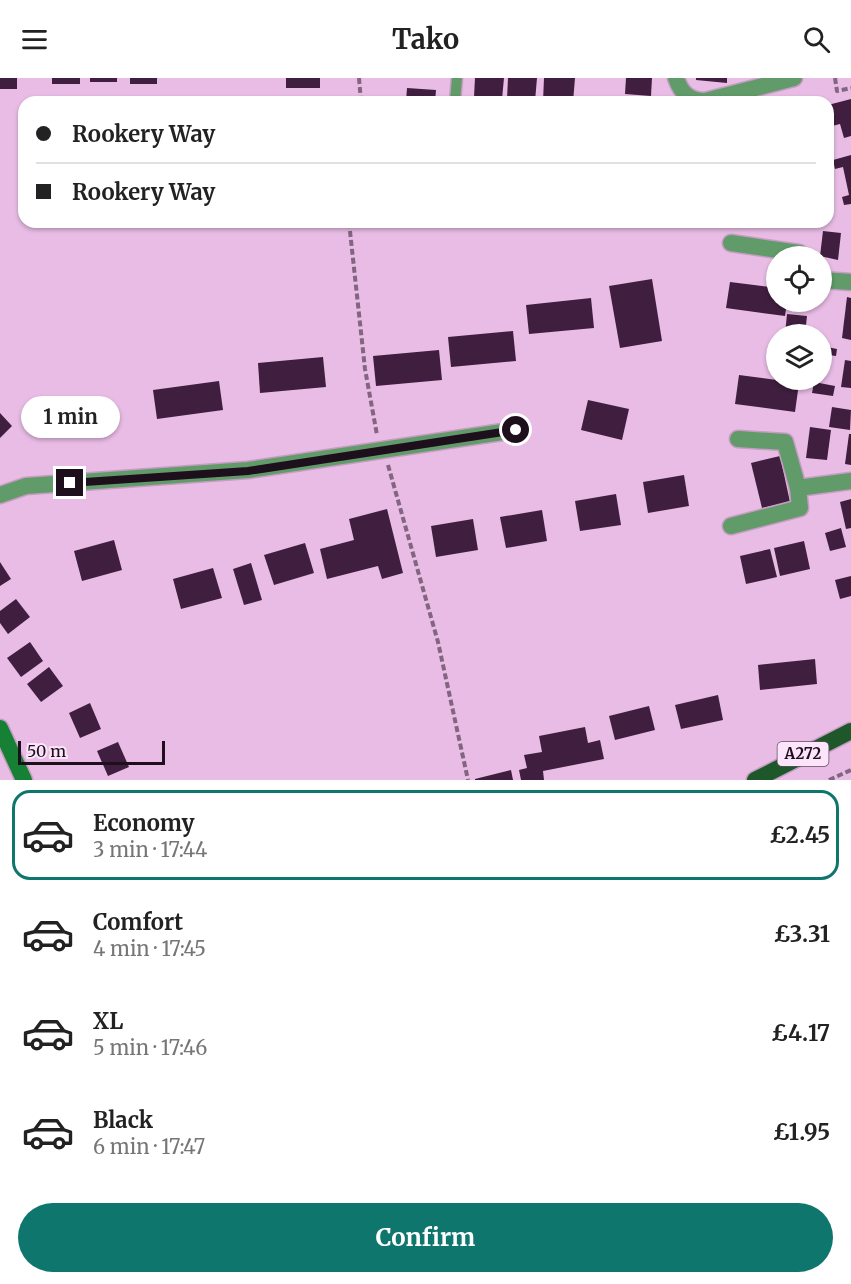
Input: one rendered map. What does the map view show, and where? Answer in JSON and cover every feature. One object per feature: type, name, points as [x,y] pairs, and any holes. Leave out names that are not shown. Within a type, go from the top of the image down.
[{"type":"highway","name":"A272","points":[[755,780],[851,731]]},
{"type":"main road","points":[[0,728],[24,780]]},
{"type":"street","points":[[724,96],[794,78]]},
{"type":"street","points":[[731,243],[766,248]]},
{"type":"street","points":[[832,281],[851,282]]},
{"type":"street","points":[[0,495],[26,486],[248,471],[516,430]]},
{"type":"street","points":[[731,526],[800,508],[798,488],[785,442],[738,439]]},
{"type":"street","points":[[798,488],[851,481]]},
{"type":"lane","points":[[456,96],[457,78]]},
{"type":"path","points":[[359,78],[360,96]]},
{"type":"path","points":[[835,78],[837,91],[851,88]]},
{"type":"path","points":[[350,228],[365,369],[382,451],[389,467],[438,642],[468,780]]},
{"type":"path","points":[[829,780],[851,770]]},
{"type":"building","points":[[0,78],[17,78],[17,89],[0,89]]},
{"type":"building","points":[[52,78],[80,78],[80,84],[52,84]]},
{"type":"building","points":[[90,78],[117,78],[117,82],[90,82]]},
{"type":"building","points":[[130,78],[157,78],[157,84],[130,84]]},
{"type":"building","points":[[286,78],[320,78],[320,88],[286,88]]},
{"type":"building","points":[[475,78],[504,78],[502,96],[474,96]]},
{"type":"building","points":[[508,78],[537,78],[535,96],[507,96]]},
{"type":"building","points":[[544,78],[575,78],[574,96],[543,96]]},
{"type":"building","points":[[626,78],[652,78],[651,96],[625,94]]},
{"type":"building","points":[[696,78],[727,78],[727,83],[696,80]]},
{"type":"building","points":[[407,88],[436,90],[436,96],[406,96]]},
{"type":"building","points":[[851,99],[851,136],[844,138],[840,124],[834,126],[834,103]]},
{"type":"building","points":[[851,155],[851,204],[844,205],[842,197],[849,195],[843,167],[835,169],[834,160]]},
{"type":"building","points":[[823,231],[841,233],[838,260],[832,259],[832,246],[821,246]]},
{"type":"building","points":[[652,279],[662,341],[620,348],[609,286]]},
{"type":"building","points":[[730,282],[766,287],[766,312],[786,312],[785,316],[726,308]]},
{"type":"building","points":[[847,297],[851,298],[851,340],[842,338]]},
{"type":"building","points":[[591,298],[594,328],[529,334],[526,305]]},
{"type":"building","points":[[787,314],[807,316],[806,324],[786,324]]},
{"type":"building","points":[[513,331],[516,361],[451,367],[448,337]]},
{"type":"building","points":[[832,348],[837,349],[836,356],[832,355]]},
{"type":"building","points":[[439,350],[442,380],[376,386],[373,356]]},
{"type":"building","points":[[323,357],[326,387],[260,393],[258,363]]},
{"type":"building","points":[[845,360],[851,361],[851,388],[841,387]]},
{"type":"building","points":[[739,375],[766,379],[766,390],[798,390],[795,412],[735,404]]},
{"type":"building","points":[[219,381],[223,410],[157,419],[153,390]]},
{"type":"building","points":[[832,385],[835,386],[833,396],[812,393],[813,390],[832,390]]},
{"type":"building","points":[[588,400],[629,409],[622,440],[581,430]]},
{"type":"building","points":[[103,405],[104,436],[62,438],[61,407]]},
{"type":"building","points":[[832,407],[851,410],[850,430],[829,427]]},
{"type":"building","points":[[0,413],[12,426],[0,438]]},
{"type":"building","points":[[810,427],[831,430],[827,460],[806,458]]},
{"type":"building","points":[[849,434],[851,434],[851,465],[845,464]]},
{"type":"building","points":[[780,456],[790,502],[762,508],[751,463]]},
{"type":"building","points":[[684,475],[689,506],[648,513],[643,482]]},
{"type":"building","points":[[616,494],[621,525],[580,531],[575,501]]},
{"type":"building","points":[[851,499],[851,528],[846,529],[840,502]]},
{"type":"building","points":[[387,509],[403,573],[382,579],[378,566],[327,579],[320,549],[354,540],[349,519]]},
{"type":"building","points":[[542,510],[547,541],[506,548],[500,517]]},
{"type":"building","points":[[473,519],[478,550],[436,557],[431,526]]},
{"type":"building","points":[[841,528],[846,547],[830,551],[825,533]]},
{"type":"building","points":[[114,540],[122,570],[82,581],[74,551]]},
{"type":"building","points":[[804,541],[810,569],[780,576],[774,548]]},
{"type":"building","points":[[305,543],[314,573],[274,585],[264,555]]},
{"type":"building","points":[[770,549],[777,577],[746,584],[740,556]]},
{"type":"building","points":[[0,562],[11,579],[0,586]]},
{"type":"building","points":[[251,563],[262,600],[244,605],[233,569]]},
{"type":"building","points":[[213,568],[222,598],[181,609],[173,579]]},
{"type":"building","points":[[851,576],[851,596],[840,599],[835,580]]},
{"type":"building","points":[[16,599],[30,617],[8,634],[0,623],[0,611]]},
{"type":"building","points":[[30,642],[43,661],[21,677],[7,658]]},
{"type":"building","points":[[815,659],[817,684],[760,690],[758,665]]},
{"type":"building","points":[[49,667],[63,686],[41,702],[27,684]]},
{"type":"building","points":[[718,695],[723,720],[681,729],[675,705]]},
{"type":"building","points":[[90,703],[101,729],[80,738],[69,713]]},
{"type":"building","points":[[649,706],[655,730],[615,740],[609,716]]},
{"type":"building","points":[[585,727],[588,743],[600,740],[604,759],[543,771],[544,780],[521,780],[519,770],[527,768],[524,755],[542,752],[539,736]]},
{"type":"building","points":[[118,742],[129,767],[108,776],[97,751]]},
{"type":"building","points":[[511,770],[513,780],[475,780],[475,779]]},
{"type":"route","points":[[70,483],[248,471],[516,430]]}]
